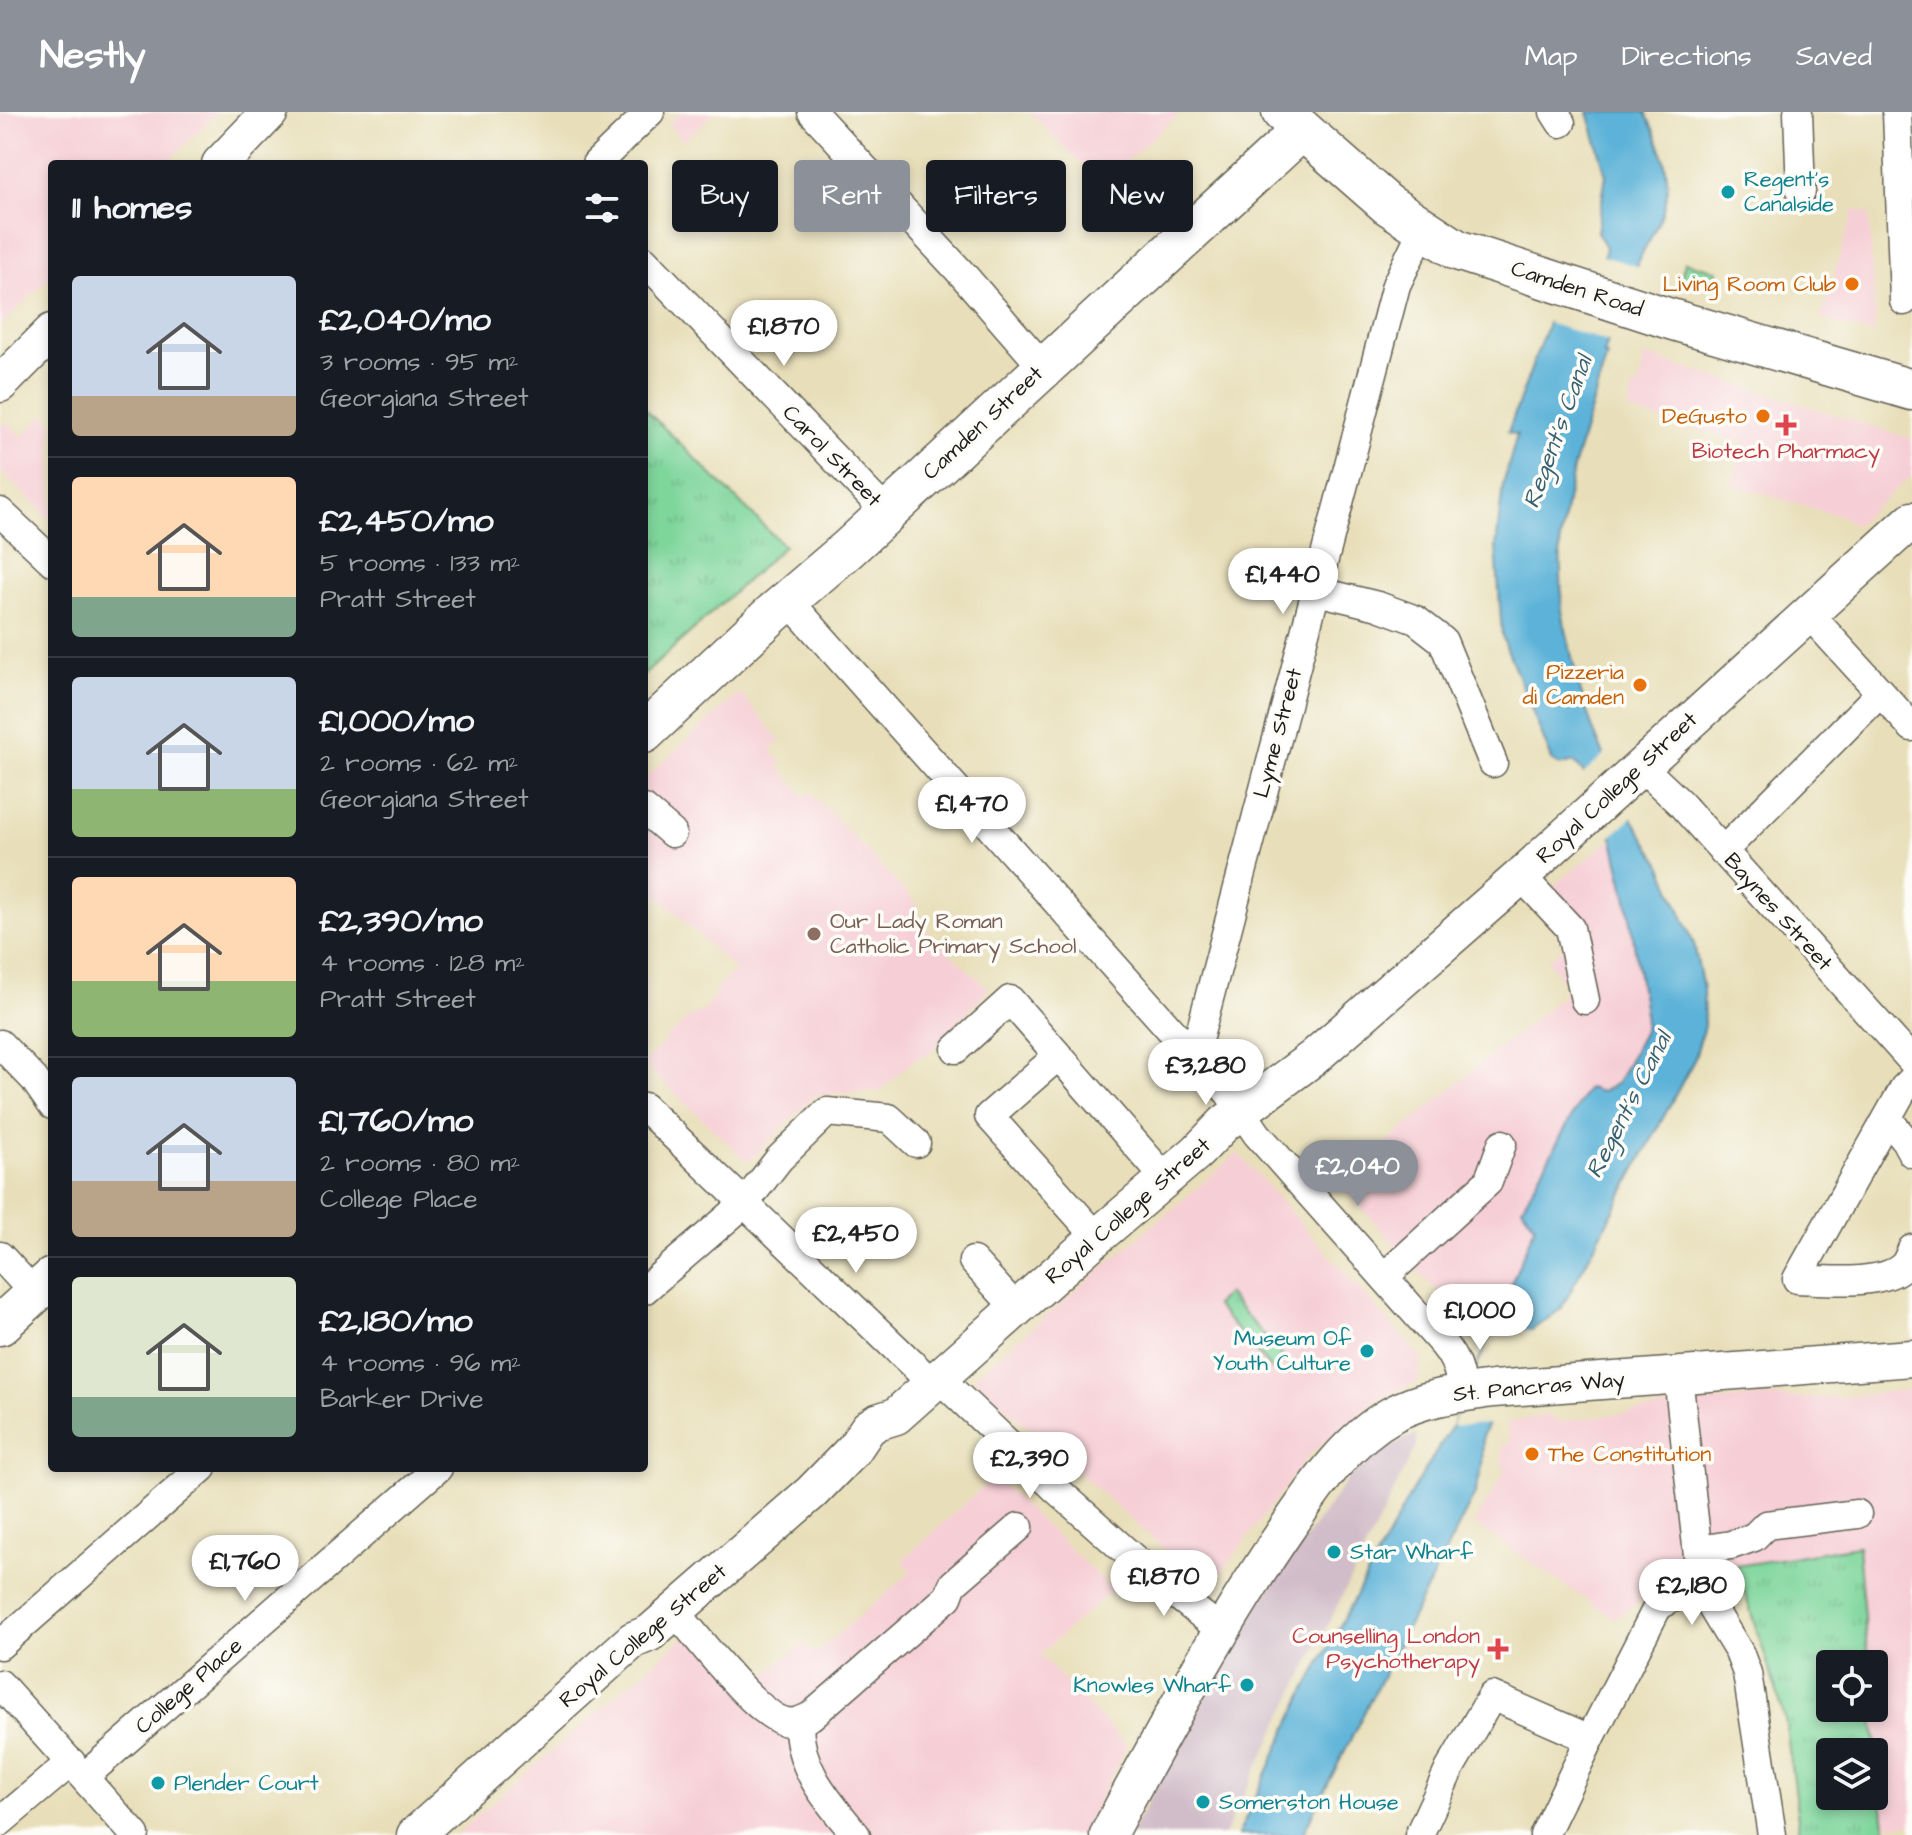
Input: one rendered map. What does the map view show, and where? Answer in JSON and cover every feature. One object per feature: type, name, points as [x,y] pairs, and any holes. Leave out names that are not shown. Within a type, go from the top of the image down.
[{"type":"highway","name":"Camden Street","points":[[648,729],[887,513],[1302,118]]},
{"type":"highway","name":"Camden Road","points":[[1302,118],[1350,174],[1423,229],[1457,250],[1640,309],[1912,390]]},
{"type":"highway","points":[[0,1325],[44,1286]]},
{"type":"main road","points":[[224,160],[270,112]]},
{"type":"main road","points":[[0,384],[48,336]]},
{"type":"main road","name":"Royal College Street","points":[[415,1835],[633,1640],[650,1633],[812,1492],[854,1449],[868,1428],[896,1416],[1240,1111],[1313,1058],[1521,876],[1912,520]]},
{"type":"main road","name":"St. Pancras Way","points":[[1108,1835],[1221,1630],[1282,1535],[1323,1477],[1348,1450],[1393,1414],[1416,1403],[1464,1392],[1912,1358]]},
{"type":"street","points":[[600,160],[650,112]]},
{"type":"street","points":[[812,112],[964,276],[1043,367]]},
{"type":"street","points":[[1798,112],[1801,191]]},
{"type":"street","points":[[1897,112],[1904,301]]},
{"type":"street","name":"Lyme Street","points":[[1194,1056],[1396,285],[1423,229]]},
{"type":"street","name":"Carol Street","points":[[648,264],[887,513]]},
{"type":"street","points":[[0,512],[48,557]]},
{"type":"street","points":[[1317,591],[1378,606],[1416,620],[1443,641],[1493,763]]},
{"type":"street","points":[[789,601],[1220,1083],[1257,1134],[1455,1359],[1464,1392]]},
{"type":"street","points":[[1809,614],[1912,727]]},
{"type":"street","points":[[1723,851],[1880,693]]},
{"type":"street","name":"Baynes Street","points":[[1637,771],[1681,804],[1912,1061]]},
{"type":"street","points":[[648,812],[672,833]]},
{"type":"street","points":[[1521,876],[1570,928],[1585,1000]]},
{"type":"street","points":[[956,1049],[1010,1000],[1165,1178]]},
{"type":"street","points":[[0,1044],[34,1079],[48,1099]]},
{"type":"street","points":[[1058,1056],[989,1116],[1097,1237]]},
{"type":"street","points":[[1912,1080],[1904,1088],[1797,1279],[1836,1281],[1882,1277],[1903,1266],[1912,1249]]},
{"type":"street","points":[[648,1111],[936,1381],[1159,1581],[1221,1630]]},
{"type":"street","points":[[648,1287],[745,1203],[779,1159],[827,1112],[889,1118],[916,1143]]},
{"type":"street","points":[[1888,1119],[1912,1153]]},
{"type":"street","points":[[1384,1277],[1488,1182],[1502,1144]]},
{"type":"street","points":[[0,1256],[44,1286]]},
{"type":"street","points":[[973,1261],[1017,1309]]},
{"type":"street","points":[[1678,1376],[1702,1591],[1739,1652],[1747,1673],[1772,1835]]},
{"type":"street","points":[[0,1645],[197,1472]]},
{"type":"street","name":"College Place","points":[[0,1822],[77,1770],[433,1472]]},
{"type":"street","points":[[1698,1550],[1731,1545],[1754,1537],[1766,1525],[1857,1514]]},
{"type":"street","points":[[675,1611],[755,1702],[786,1722],[799,1722],[811,1716],[948,1597],[953,1584],[1019,1527]]},
{"type":"street","points":[[1544,1835],[1657,1608],[1668,1599],[1702,1591]]},
{"type":"street","points":[[0,1684],[135,1835]]},
{"type":"street","points":[[1419,1835],[1450,1768],[1492,1696],[1590,1739]]},
{"type":"street","points":[[799,1722],[799,1737],[816,1787],[856,1835]]},
{"type":"shaded area","points":[[0,112],[218,112],[169,160],[48,160],[48,279],[0,326]]},
{"type":"shaded area","points":[[681,112],[715,112],[683,141],[668,124]]},
{"type":"shaded area","points":[[1029,112],[1181,112],[1127,160],[1082,160],[1082,164]]},
{"type":"shaded area","name":"Living Room Club","points":[[1854,209],[1869,214],[1875,320],[1872,334],[1821,319]]},
{"type":"shaded area","points":[[1644,355],[1912,439],[1912,475],[1854,526],[1844,517],[1732,485],[1744,443],[1628,411],[1634,385],[1639,386]]},
{"type":"shaded area","points":[[44,415],[48,419],[48,517],[0,470],[0,428],[6,422],[23,437]]},
{"type":"shaded area","name":"Our Lady Roman Catholic Primary School","points":[[740,693],[780,740],[771,750],[782,763],[778,766],[805,797],[810,792],[918,905],[909,915],[989,989],[924,1058],[920,1055],[879,1091],[815,1095],[748,1162],[648,1068],[648,1059],[673,1031],[688,1018],[705,1010],[717,988],[735,970],[648,886],[648,775]]},
{"type":"shaded area","points":[[1613,840],[1641,981],[1646,1023],[1644,1031],[1617,1083],[1601,1092],[1535,1226],[1498,1319],[1453,1309],[1339,1183],[1562,996],[1565,989],[1562,980],[1548,960],[1563,947],[1555,925],[1533,902]]},
{"type":"shaded area","points":[[1238,1153],[1421,1358],[1418,1382],[1378,1398],[1309,1455],[1209,1589],[973,1378]]},
{"type":"shaded area","points":[[1912,1389],[1912,1824],[1885,1825],[1883,1810],[1888,1810],[1888,1738],[1875,1738],[1874,1722],[1888,1722],[1888,1650],[1867,1650],[1858,1546],[1672,1577],[1615,1619],[1474,1524],[1505,1471],[1502,1444],[1510,1443],[1507,1423],[1547,1415],[1559,1422],[1747,1397],[1837,1398]]},
{"type":"shaded area","points":[[1416,1434],[1416,1446],[1224,1835],[1130,1835],[1251,1615],[1350,1476],[1384,1449]]},
{"type":"shaded area","points":[[994,1477],[1112,1589],[1040,1655],[1127,1746],[1081,1835],[456,1835],[705,1619],[757,1682],[804,1643],[815,1654],[911,1572],[902,1560]]},
{"type":"green space","points":[[1685,262],[1717,271],[1713,286],[1681,277]]},
{"type":"green space","points":[[648,412],[784,546],[648,671]]},
{"type":"green space","points":[[1227,1294],[1286,1360],[1273,1371],[1215,1305]]},
{"type":"green space","points":[[1858,1546],[1867,1650],[1816,1650],[1816,1722],[1874,1722],[1875,1738],[1816,1738],[1816,1810],[1883,1810],[1886,1835],[1800,1835],[1785,1718],[1736,1566]]},
{"type":"water","name":"Regent's Canal","points":[[1588,112],[1645,112],[1663,155],[1667,189],[1661,217],[1633,273],[1615,320],[1573,468],[1560,541],[1562,611],[1577,680],[1593,730],[1632,818],[1662,866],[1694,944],[1703,989],[1704,1026],[1695,1058],[1561,1309],[1529,1332],[1483,1434],[1482,1467],[1475,1494],[1302,1835],[1238,1835],[1303,1695],[1410,1495],[1452,1426],[1535,1226],[1522,1207],[1588,1088],[1601,1092],[1617,1083],[1644,1031],[1645,1014],[1628,904],[1613,840],[1584,773],[1574,762],[1559,766],[1552,760],[1502,636],[1496,547],[1503,485],[1517,435],[1508,432],[1548,323],[1604,256],[1606,247],[1597,232],[1606,175]]},
{"type":"pier","points":[[1600,255],[1640,267],[1611,343],[1548,323],[1551,314]]},
{"type":"pier","points":[[1608,752],[1635,815],[1609,838],[1581,776]]},
{"type":"pier","points":[[1497,1322],[1536,1332],[1492,1424],[1452,1426]]},
{"type":"place","name":"Regent's Canalside","points":[[1728,192]]},
{"type":"place","name":"Living Room Club","points":[[1852,284]]},
{"type":"place","name":"DeGusto","points":[[1763,416]]},
{"type":"place","name":"Biotech Pharmacy","points":[[1786,425]]},
{"type":"place","name":"Pizzeria di Camden","points":[[1640,685]]},
{"type":"place","name":"Our Lady Roman Catholic Primary School","points":[[814,934]]},
{"type":"place","name":"Museum Of Youth Culture","points":[[1367,1351]]},
{"type":"place","name":"The Constitution","points":[[1532,1454]]},
{"type":"place","name":"Star Wharf","points":[[1334,1552]]},
{"type":"place","name":"Counselling London Psychotherapy","points":[[1498,1649]]},
{"type":"place","name":"Knowles Wharf","points":[[1247,1685]]},
{"type":"place","name":"Plender Court","points":[[158,1783]]},
{"type":"place","name":"Somerston House","points":[[1203,1802]]}]
